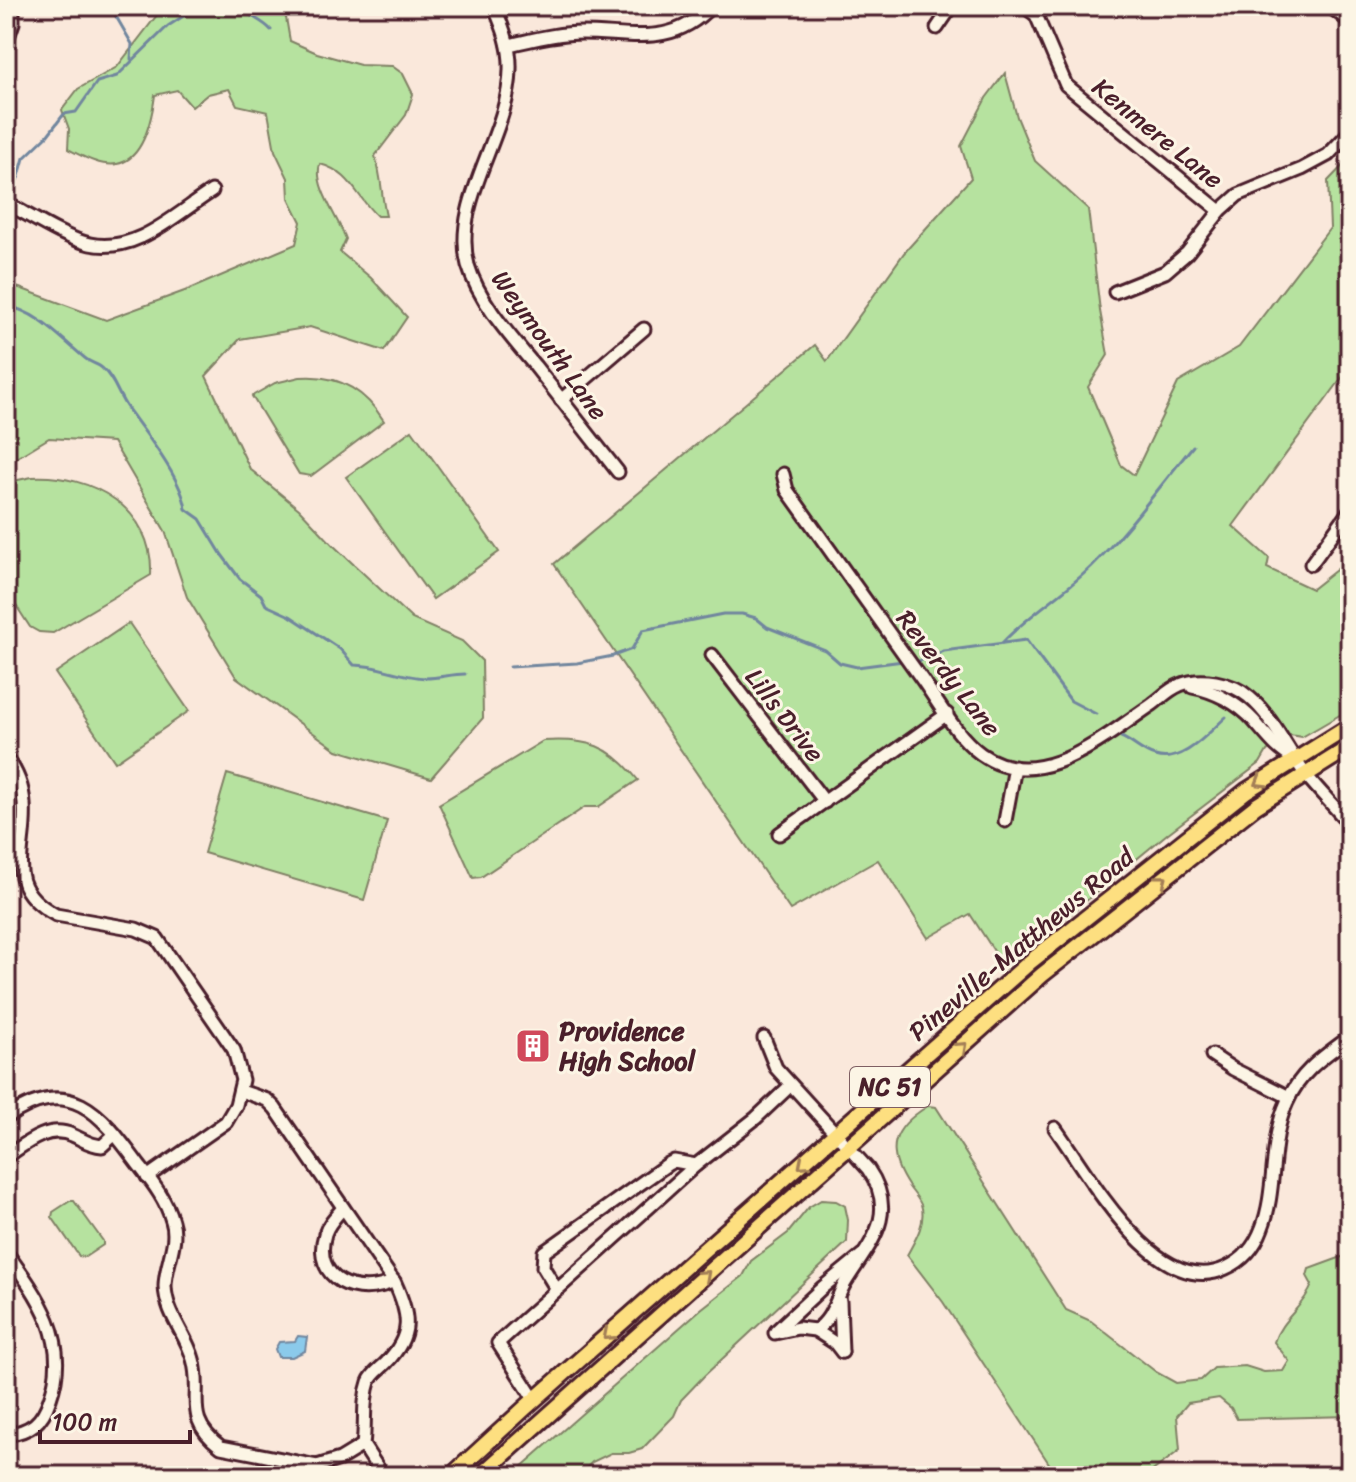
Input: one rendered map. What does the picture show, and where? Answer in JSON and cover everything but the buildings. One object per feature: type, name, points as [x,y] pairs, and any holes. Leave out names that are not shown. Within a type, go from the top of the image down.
[{"type":"main road","name":"Pineville-Matthews Road","points":[[480,1476],[843,1141],[1030,962],[1246,791],[1350,726]]},
{"type":"main road","name":"Pineville-Matthews Road","points":[[451,1476],[530,1404],[1042,975],[1256,806],[1350,747]]},
{"type":"main road","points":[[530,1404],[538,1424]]},
{"type":"street","points":[[6,43],[13,23],[13,6]]},
{"type":"street","name":"Weymouth Lane","points":[[494,6],[508,45],[511,68],[507,96],[469,212],[465,244],[474,279],[506,330],[618,472]]},
{"type":"street","points":[[508,45],[567,34],[656,35],[692,22],[711,6]]},
{"type":"street","points":[[937,28],[952,6]]},
{"type":"street","name":"Kenmere Lane","points":[[1024,6],[1036,15],[1066,85],[1220,211]]},
{"type":"street","points":[[1330,6],[1350,22]]},
{"type":"street","points":[[1115,292],[1165,272],[1187,253],[1220,211],[1238,195],[1328,155],[1350,132]]},
{"type":"street","points":[[6,203],[83,242],[115,246],[140,238],[212,191]]},
{"type":"street","points":[[561,400],[644,329]]},
{"type":"street","name":"Reverdy Lane","points":[[783,474],[787,490],[961,734],[982,754],[1006,766],[1032,769],[1063,761],[1097,742],[1180,685],[1211,681],[1249,696],[1288,744],[1307,775],[1350,825]]},
{"type":"street","points":[[1311,564],[1350,510]]},
{"type":"street","name":"Lills Drive","points":[[712,655],[825,802]]},
{"type":"street","points":[[779,834],[947,714]]},
{"type":"street","points":[[6,757],[20,782],[24,803],[17,862],[28,892],[56,915],[136,929],[157,938],[234,1050],[242,1080],[232,1113],[219,1128],[147,1177]]},
{"type":"street","points":[[1005,821],[1015,767]]},
{"type":"street","points":[[1055,1128],[1127,1228],[1150,1252],[1171,1267],[1195,1274],[1216,1273],[1239,1262],[1252,1248],[1263,1226],[1280,1121],[1298,1081],[1315,1062],[1350,1037]]},
{"type":"street","points":[[764,1038],[770,1058],[873,1176],[882,1200],[880,1223],[866,1253],[825,1323],[812,1330],[775,1333],[855,1259],[866,1253]]},
{"type":"street","points":[[1212,1055],[1289,1097]]},
{"type":"street","points":[[530,1404],[498,1343],[696,1165],[756,1118],[791,1085]]},
{"type":"street","points":[[241,1091],[267,1100],[275,1108],[394,1281],[405,1307],[408,1319],[399,1349],[371,1378],[364,1398],[366,1426],[363,1445],[383,1476]]},
{"type":"street","points":[[6,1118],[36,1101],[74,1100],[102,1118],[167,1205],[175,1233],[165,1285],[168,1305],[193,1358],[195,1410],[208,1438],[221,1447],[317,1466],[340,1459],[363,1445]]},
{"type":"street","points":[[6,1157],[47,1133],[71,1134],[87,1145],[102,1146],[115,1134]]},
{"type":"street","points":[[557,1290],[543,1267],[542,1255],[547,1248],[668,1164],[674,1161],[696,1165]]},
{"type":"street","points":[[343,1208],[324,1236],[326,1266],[337,1281],[357,1288],[385,1286],[394,1281]]},
{"type":"street","points":[[6,1252],[46,1313],[55,1337],[58,1369],[56,1384],[43,1418],[23,1432],[6,1435]]},
{"type":"street","points":[[802,1306],[802,1316],[812,1330],[835,1343],[842,1352],[839,1317],[841,1292]]},
{"type":"green space","points":[[164,6],[284,6],[290,41],[317,53],[360,65],[392,66],[403,74],[413,94],[406,115],[375,156],[386,216],[377,216],[339,173],[320,164],[319,172],[323,191],[346,239],[340,252],[371,278],[407,317],[384,351],[310,327],[240,339],[206,376],[250,469],[299,509],[412,619],[462,641],[482,661],[483,718],[431,778],[337,750],[236,677],[187,597],[165,531],[113,442],[49,438],[6,464],[6,283],[106,320],[190,289],[296,244],[301,222],[289,198],[288,178],[275,151],[268,112],[237,105],[229,89],[208,94],[192,107],[177,90],[155,95],[145,136],[126,161],[111,165],[85,158],[68,149],[69,129],[62,110],[78,89],[117,67]]},
{"type":"green space","points":[[1005,73],[1017,117],[1035,161],[1088,209],[1108,355],[1088,387],[1121,465],[1134,475],[1178,383],[1239,347],[1330,228],[1328,181],[1350,158],[1350,367],[1233,526],[1269,558],[1267,568],[1312,589],[1350,559],[1350,709],[1302,737],[1290,735],[1267,751],[1260,763],[1167,834],[1005,968],[970,914],[928,938],[878,860],[790,910],[554,564],[815,345],[827,361],[904,253],[971,178],[961,146],[986,98]]},
{"type":"green space","points":[[300,377],[326,378],[349,386],[368,401],[384,421],[311,476],[299,474],[252,396],[275,383]]},
{"type":"green space","points":[[412,430],[499,552],[433,599],[346,477]]},
{"type":"green space","points":[[32,477],[76,482],[97,489],[115,500],[142,531],[149,551],[151,575],[53,633],[39,632],[30,627],[6,590],[6,487]]},
{"type":"green space","points":[[129,623],[189,711],[115,762],[55,673]]},
{"type":"green space","points":[[543,741],[573,741],[597,746],[618,759],[638,780],[598,807],[585,807],[481,877],[473,878],[439,804]]},
{"type":"green space","points":[[227,774],[387,821],[364,900],[204,853]]},
{"type":"green space","points":[[928,1106],[936,1107],[1066,1310],[1091,1321],[1156,1372],[1176,1383],[1201,1380],[1214,1368],[1245,1366],[1264,1372],[1283,1371],[1289,1361],[1274,1342],[1312,1285],[1307,1276],[1309,1269],[1350,1254],[1350,1416],[1237,1419],[1231,1408],[1219,1398],[1188,1403],[1177,1416],[1180,1450],[1146,1476],[1051,1476],[1050,1465],[943,1302],[907,1255],[921,1226],[923,1214],[919,1200],[896,1162],[896,1141],[906,1123]]},
{"type":"green space","points":[[821,1200],[836,1201],[845,1206],[847,1242],[704,1376],[681,1400],[674,1416],[642,1449],[611,1453],[592,1462],[579,1476],[511,1476],[701,1309],[743,1276],[751,1261],[788,1233],[809,1207]]},
{"type":"green space","points":[[74,1201],[103,1241],[103,1245],[85,1257],[79,1256],[52,1217],[53,1212]]},
{"type":"water","points":[[298,1336],[307,1337],[305,1351],[292,1357],[278,1357],[275,1349],[279,1342],[295,1341]]},
{"type":"waterway","points":[[110,6],[132,44],[131,59]]},
{"type":"waterway","points":[[9,196],[24,158],[64,114],[76,112],[97,82],[117,76],[168,26],[199,6]]},
{"type":"waterway","points":[[239,6],[271,30]]},
{"type":"waterway","points":[[6,306],[39,320],[106,372],[171,471],[186,509],[200,519],[240,579],[261,595],[266,605],[290,616],[340,649],[354,665],[426,678],[465,674]]},
{"type":"waterway","points":[[1002,643],[1106,552],[1193,446]]},
{"type":"waterway","points":[[510,667],[577,663],[613,656],[632,649],[643,630],[723,614],[756,618],[767,627],[825,650],[840,663],[857,667],[903,661]]},
{"type":"waterway","points":[[919,661],[944,651],[1026,640],[1071,701],[1096,714]]},
{"type":"waterway","points":[[1121,737],[1151,755],[1165,758],[1194,746],[1226,717]]},
{"type":"place","name":"Providence High School","points":[[533,1046]]}]
